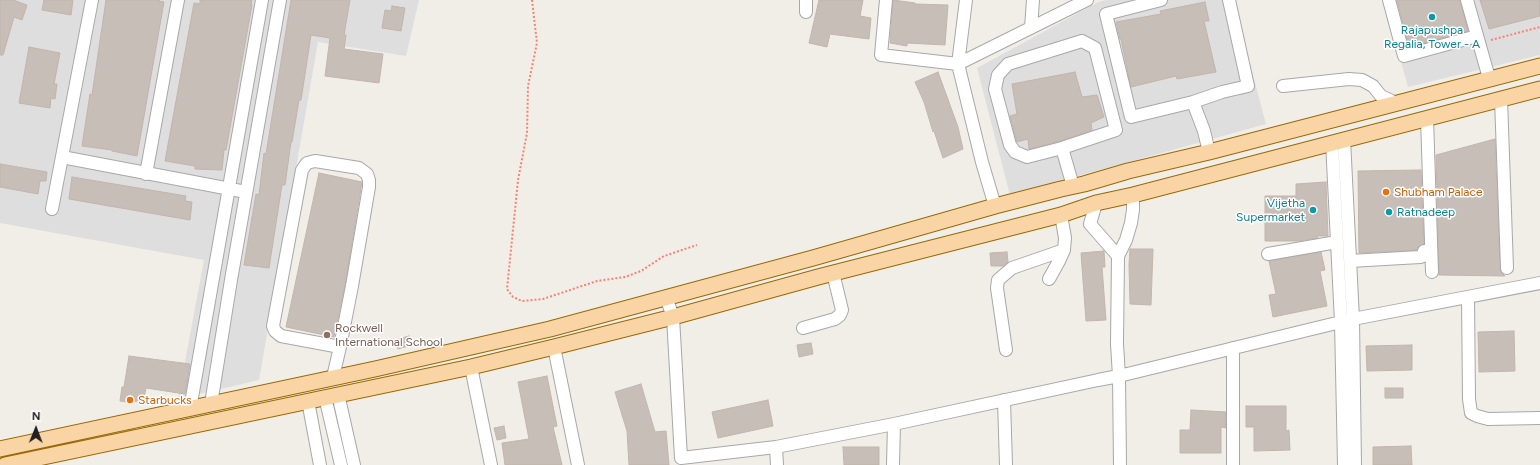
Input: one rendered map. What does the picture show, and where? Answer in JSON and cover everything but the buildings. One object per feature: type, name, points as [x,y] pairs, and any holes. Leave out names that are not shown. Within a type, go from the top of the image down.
[{"type":"main road","points":[[0,450],[550,329],[995,206],[1540,66]]},
{"type":"main road","points":[[5,465],[471,367],[554,347],[673,317],[852,268],[1061,215],[1096,203],[1133,195],[1338,140],[1540,89]]},
{"type":"main road","points":[[847,248],[852,268]]},
{"type":"street","points":[[52,209],[92,0]]},
{"type":"street","points":[[146,174],[178,0]]},
{"type":"street","points":[[190,409],[262,0]]},
{"type":"street","points":[[211,404],[280,0]]},
{"type":"street","points":[[886,0],[881,55],[958,64],[1087,0]]},
{"type":"street","points":[[966,0],[958,64],[982,162],[995,206]]},
{"type":"street","points":[[1031,28],[1033,0]]},
{"type":"street","points":[[1161,0],[1106,14],[1131,117],[1193,102],[1222,92],[1248,86],[1229,0]]},
{"type":"street","points":[[1389,0],[1404,56],[1476,34]]},
{"type":"street","points":[[1467,0],[1489,78]]},
{"type":"street","points":[[1082,41],[1095,48],[1116,130],[1062,148],[1027,157],[1015,152],[1010,144],[995,89],[998,75],[1008,64],[1082,41]]},
{"type":"street","points":[[1283,86],[1349,79],[1362,80],[1374,86],[1380,96],[1396,104]]},
{"type":"street","points":[[1501,98],[1507,268]]},
{"type":"street","points":[[1193,102],[1204,131],[1209,152]]},
{"type":"street","points":[[1427,118],[1432,272]]},
{"type":"street","points":[[1338,140],[1340,183],[1350,261],[1347,320],[1344,465]]},
{"type":"street","points":[[1062,148],[1073,186]]},
{"type":"street","points":[[62,157],[246,192]]},
{"type":"street","points":[[333,377],[340,347],[369,180],[367,174],[359,168],[315,161],[307,163],[302,170],[273,326],[275,331],[281,336],[340,347]]},
{"type":"street","points":[[1340,183],[1337,242],[1347,320],[1355,465]]},
{"type":"street","points":[[1120,465],[1119,376],[1117,344],[1118,256],[1126,240],[1131,223],[1133,195]]},
{"type":"street","points":[[1096,203],[1090,224],[1118,256]]},
{"type":"street","points":[[1049,279],[1064,250],[1065,238],[1061,215]]},
{"type":"street","points":[[1268,254],[1337,242]]},
{"type":"street","points":[[1006,350],[997,288],[998,280],[1012,268],[1064,250]]},
{"type":"street","points":[[1350,261],[1419,258],[1423,256],[1424,251]]},
{"type":"street","points":[[803,328],[835,319],[840,315],[842,310],[833,273]]},
{"type":"street","points":[[214,277],[231,280]]},
{"type":"street","points":[[666,297],[673,317],[681,462],[776,447],[894,424],[1119,376],[1347,320],[1540,283]]},
{"type":"street","points":[[1468,297],[1469,399],[1471,413],[1488,419],[1540,418]]},
{"type":"street","points":[[554,347],[578,465]]},
{"type":"street","points":[[1233,348],[1233,465]]},
{"type":"street","points":[[471,367],[491,465]]},
{"type":"street","points":[[331,396],[341,465]]},
{"type":"street","points":[[331,396],[354,465]]},
{"type":"street","points":[[1004,400],[1006,465]]},
{"type":"street","points":[[308,401],[320,465]]},
{"type":"street","points":[[894,424],[894,465]]},
{"type":"street","points":[[776,447],[777,465]]},
{"type":"path","points":[[532,0],[537,43],[528,86],[527,133],[518,180],[507,289],[513,297],[522,301],[543,299],[597,281],[625,277],[641,271],[664,256],[696,245]]},
{"type":"path","points":[[1476,34],[1485,29],[1490,40],[1540,27]]},
{"type":"shaded area","points":[[0,0],[419,0],[406,56],[318,42],[259,380],[178,399],[204,260],[0,223]]},
{"type":"shaded area","points":[[1106,0],[1233,0],[1266,124],[1010,195],[977,68],[1098,2]]},
{"type":"shaded area","points":[[1384,0],[1540,0],[1540,55],[1408,87]]},
{"type":"place","name":"Rajapushpa Regalia, Tower - A","points":[[1432,17]]},
{"type":"place","name":"Shubham Palace","points":[[1386,192]]},
{"type":"place","name":"Vijetha Supermarket","points":[[1313,210]]},
{"type":"place","name":"Ratnadeep","points":[[1389,212]]},
{"type":"place","name":"Rockwell International School","points":[[327,335]]},
{"type":"place","name":"Starbucks","points":[[130,400]]}]
